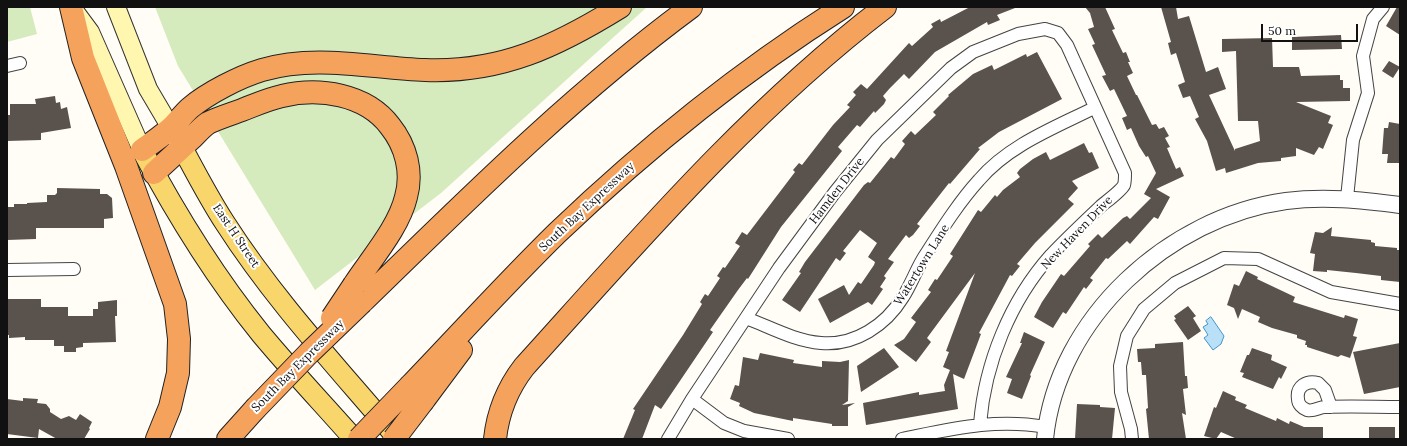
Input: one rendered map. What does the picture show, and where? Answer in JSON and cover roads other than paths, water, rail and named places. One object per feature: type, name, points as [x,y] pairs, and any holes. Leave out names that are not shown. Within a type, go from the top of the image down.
[{"type":"highway","points":[[71,7],[83,58],[126,166],[175,304],[179,339],[178,373],[170,407],[157,439]]},
{"type":"highway","points":[[142,150],[171,128],[190,108],[233,81],[264,70],[279,66],[312,62],[425,70],[447,70],[489,65],[550,47],[588,27],[620,7]]},
{"type":"highway","name":"South Bay Expressway","points":[[228,439],[309,353],[358,294],[550,122],[626,57],[692,7]]},
{"type":"highway","name":"South Bay Expressway","points":[[359,439],[417,393],[521,270],[592,200],[667,135],[745,74],[843,7]]},
{"type":"highway","points":[[495,439],[499,414],[503,401],[515,378],[529,361],[676,200],[740,134],[808,71],[885,7]]},
{"type":"highway","points":[[154,173],[208,124],[268,100],[296,94],[324,93],[343,97],[362,104],[381,116],[395,133],[405,153],[408,186],[407,197],[399,217],[358,294]]},
{"type":"highway","points":[[394,439],[417,393]]},
{"type":"main road","points":[[71,7],[90,32],[142,150],[154,173],[204,254],[261,333],[354,439]]},
{"type":"main road","name":"East H Street","points":[[116,7],[148,89],[224,222],[278,296],[398,439]]},
{"type":"street","points":[[1347,198],[1353,140],[1368,93],[1363,56],[1373,19],[1383,7]]},
{"type":"street","name":"Hamden Drive","points":[[668,439],[692,399],[787,256],[872,145],[951,68],[973,52],[1018,34],[1045,29],[1058,33],[1067,45]]},
{"type":"street","name":"New Haven Drive","points":[[980,424],[986,379],[996,351],[1008,320],[1032,280],[1051,256],[1084,222],[1124,185],[1125,173],[1094,108],[1067,45]]},
{"type":"street","points":[[7,66],[20,62]]},
{"type":"street","name":"Watertown Lane","points":[[746,318],[802,340],[822,343],[855,340],[877,327],[892,314],[903,297],[925,255],[980,179],[998,161],[1022,144],[1094,108]]},
{"type":"street","points":[[902,439],[980,424],[1026,424],[1045,433],[1059,381],[1084,333],[1108,299],[1125,281],[1162,250],[1203,226],[1244,210],[1292,200],[1347,198],[1400,205]]},
{"type":"street","points":[[1132,439],[1129,419],[1121,392],[1120,366],[1127,336],[1144,309],[1174,283],[1224,258],[1258,259],[1331,292],[1400,304]]},
{"type":"street","points":[[7,270],[74,269]]},
{"type":"street","points":[[692,399],[724,423],[744,431],[788,439]]},
{"type":"street","points":[[1331,407],[1400,407]]},
{"type":"water","points":[[1211,317],[1224,336],[1221,344],[1213,350],[1204,338],[1208,335],[1203,327],[1208,324],[1206,321]]}]
